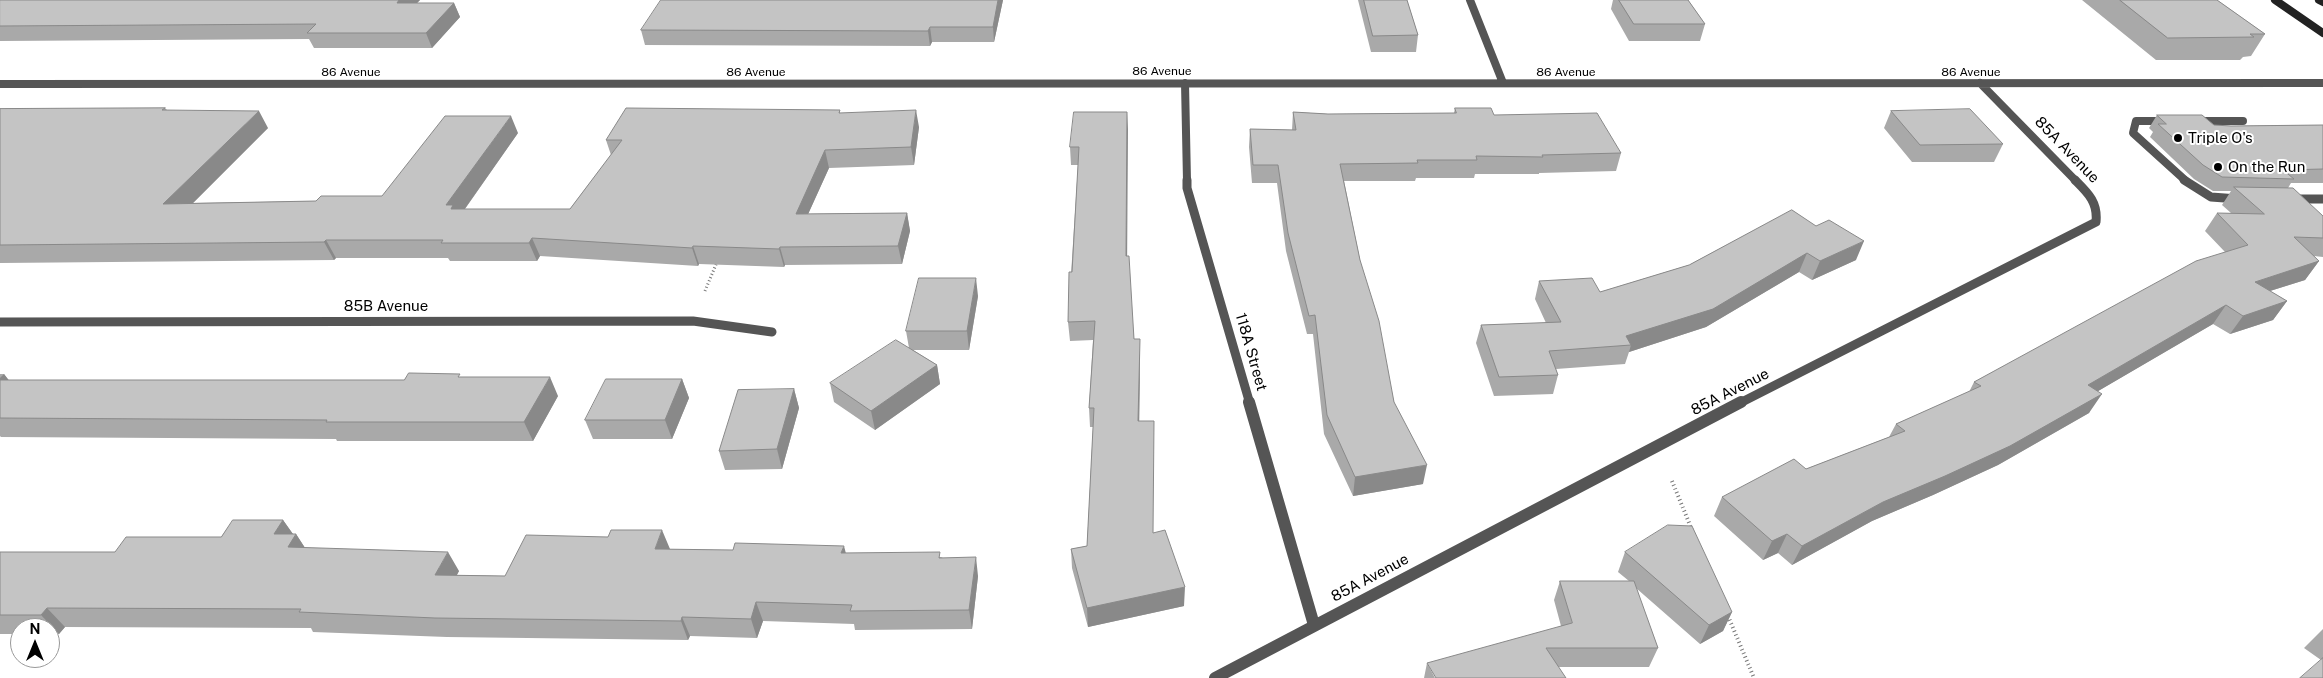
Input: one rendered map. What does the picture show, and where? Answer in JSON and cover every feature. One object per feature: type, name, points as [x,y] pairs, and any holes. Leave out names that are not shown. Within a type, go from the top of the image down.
[{"type":"main road","points":[[2275,0],[2323,33]]},
{"type":"main road","points":[[2319,0],[2323,2]]},
{"type":"street","points":[[1470,0],[1503,83]]},
{"type":"street","name":"118A Street","points":[[1185,82],[1187,188],[1314,625]]},
{"type":"street","name":"85A Avenue","points":[[1215,678],[1649,450],[2096,222],[2097,210],[2089,194],[1980,83]]},
{"type":"street","name":"86 Avenue","points":[[0,84],[2323,83]]},
{"type":"street","points":[[2175,121],[2136,121],[2133,133],[2188,183],[2211,197],[2248,199]]},
{"type":"street","points":[[2185,121],[2243,121]]},
{"type":"street","points":[[2286,199],[2323,199]]},
{"type":"street","name":"85B Avenue","points":[[0,322],[692,321],[772,332]]},
{"type":"path","points":[[705,291],[719,257]]},
{"type":"path","points":[[1672,480],[1694,534]]},
{"type":"path","points":[[1724,606],[1754,678]]},
{"type":"building","points":[[0,0],[399,0],[397,3],[454,3],[426,33],[307,33],[316,24],[0,26]]},
{"type":"building","points":[[661,0],[998,0],[993,27],[930,27],[928,31],[641,30]]},
{"type":"building","points":[[1364,0],[1407,0],[1418,35],[1373,36]]},
{"type":"building","points":[[1619,0],[1688,0],[1705,24],[1634,24]]},
{"type":"building","points":[[2120,0],[2217,0],[2265,34],[2250,34],[2254,37],[2168,38]]},
{"type":"building","points":[[165,108],[162,110],[259,111],[163,204],[316,201],[321,196],[382,196],[445,116],[511,116],[446,205],[453,205],[451,209],[570,209],[622,140],[606,140],[626,108],[840,110],[839,113],[916,110],[911,147],[825,150],[796,214],[907,213],[898,246],[780,247],[779,249],[693,246],[692,248],[532,238],[529,243],[441,243],[443,240],[326,240],[324,242],[0,245],[0,109]]},
{"type":"building","points":[[1455,108],[1491,108],[1494,115],[1597,113],[1621,153],[1542,155],[1543,157],[1476,156],[1477,160],[1417,160],[1418,163],[1340,164],[1360,260],[1379,321],[1394,402],[1427,465],[1355,477],[1327,415],[1315,315],[1309,316],[1288,233],[1278,165],[1253,165],[1250,129],[1296,130],[1293,112],[1328,114],[1456,113]]},
{"type":"building","points":[[1970,109],[2003,144],[1920,145],[1891,111]]},
{"type":"building","points":[[1074,112],[1127,112],[1126,256],[1129,256],[1134,339],[1140,339],[1138,421],[1154,421],[1153,533],[1165,530],[1185,587],[1087,608],[1071,549],[1087,546],[1094,408],[1089,408],[1095,321],[1068,322],[1069,272],[1072,272],[1079,147],[1070,147]]},
{"type":"building","points":[[2157,115],[2202,115],[2214,125],[2323,125],[2323,169],[2283,170],[2294,179],[2222,177],[2203,165],[2158,124],[2166,124]]},
{"type":"building","points":[[2234,187],[2293,188],[2323,216],[2323,238],[2294,237],[2319,261],[2255,282],[2287,301],[2243,316],[2226,305],[2088,385],[2102,394],[2010,446],[1883,502],[1802,546],[1787,534],[1772,541],[1722,497],[1794,459],[1806,469],[1905,431],[1896,424],[1981,386],[1974,382],[2196,261],[2248,245],[2217,213],[2264,214]]},
{"type":"building","points":[[1792,210],[1816,226],[1829,220],[1864,241],[1820,261],[1807,253],[1713,309],[1626,336],[1631,345],[1549,351],[1558,375],[1499,377],[1481,325],[1561,322],[1539,281],[1592,278],[1600,292],[1689,265]]},
{"type":"building","points":[[919,278],[976,278],[967,331],[906,331]]},
{"type":"building","points":[[896,340],[937,365],[871,411],[830,383]]},
{"type":"building","points":[[409,373],[460,374],[458,377],[550,377],[524,422],[326,422],[327,420],[0,418],[0,380],[404,380]]},
{"type":"building","points":[[606,379],[682,379],[665,420],[585,420]]},
{"type":"building","points":[[794,389],[777,449],[719,451],[738,390]]},
{"type":"building","points":[[233,520],[283,520],[274,534],[296,534],[288,547],[448,552],[435,575],[505,576],[526,535],[608,537],[611,530],[662,530],[655,549],[733,550],[735,543],[844,546],[841,553],[940,552],[939,558],[976,557],[969,610],[850,611],[852,605],[756,602],[751,619],[682,617],[681,621],[435,618],[299,612],[301,609],[47,608],[41,615],[0,615],[0,552],[115,552],[126,537],[221,537]]},
{"type":"building","points":[[1668,525],[1692,526],[1732,612],[1709,625],[1625,552]]},
{"type":"building","points":[[1560,581],[1634,581],[1658,648],[1546,648],[1566,678],[1436,678],[1427,663],[1572,623]]},
{"type":"building","points":[[2323,658],[2323,678],[2300,678]]},
{"type":"place","name":"Triple O's","points":[[2178,138]]},
{"type":"place","name":"On the Run","points":[[2218,167]]}]
